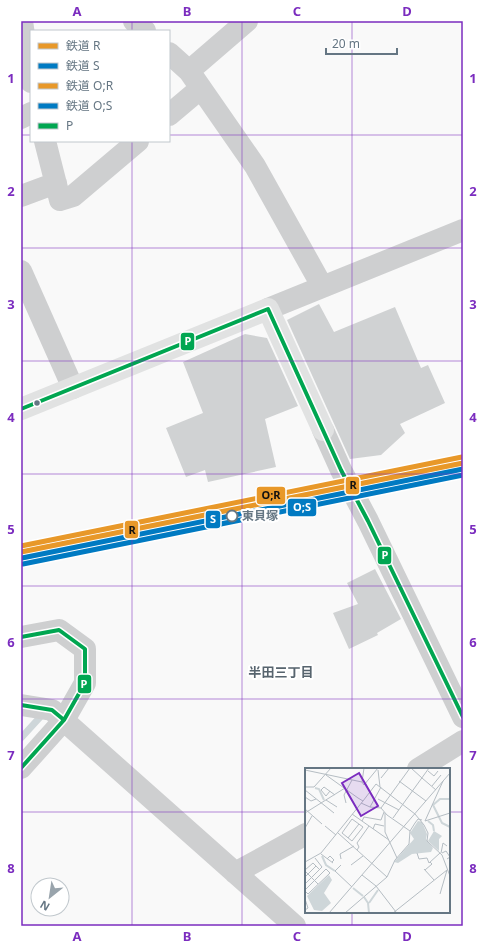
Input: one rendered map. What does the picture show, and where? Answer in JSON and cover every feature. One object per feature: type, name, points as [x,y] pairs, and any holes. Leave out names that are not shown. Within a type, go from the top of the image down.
[{"type":"main road","points":[[21,409],[268,308],[323,430]]},
{"type":"street","points":[[22,21],[30,75]]},
{"type":"street","points":[[134,21],[144,30]]},
{"type":"street","points":[[170,114],[195,80],[247,21]]},
{"type":"street","points":[[170,54],[195,80],[255,166],[322,286]]},
{"type":"street","points":[[21,118],[30,114]]},
{"type":"street","points":[[45,142],[60,200],[73,196],[137,142]]},
{"type":"street","points":[[21,196],[56,183]]},
{"type":"street","points":[[268,308],[463,230]]},
{"type":"street","points":[[21,271],[73,388]]},
{"type":"street","points":[[323,430],[341,470],[368,521],[463,717]]},
{"type":"street","points":[[21,637],[59,630],[84,649],[85,683],[64,720],[21,768]]},
{"type":"street","points":[[21,705],[52,710],[295,926]]},
{"type":"street","points":[[420,768],[463,741]]},
{"type":"street","points":[[235,873],[305,835]]},
{"type":"building","points":[[319,304],[334,332],[395,307],[421,368],[428,365],[445,403],[400,424],[405,433],[381,455],[350,459],[287,320]]},
{"type":"building","points":[[245,334],[267,338],[298,406],[265,419],[276,467],[208,482],[205,470],[186,477],[166,428],[203,413],[183,362]]},
{"type":"building","points":[[375,569],[401,619],[377,633],[378,635],[349,649],[333,613],[358,604],[347,583]]},
{"type":"waterway","points":[[21,738],[42,715]]},
{"type":"rail line","name":"O;R","points":[[21,546],[462,457]]},
{"type":"rail line","name":"R","points":[[21,552],[463,463]]},
{"type":"rail line","name":"S","points":[[22,558],[463,469]]},
{"type":"rail line","name":"O;S","points":[[23,564],[463,475]]},
{"type":"transit line","name":"P","points":[[21,409],[268,309],[341,470],[368,521],[463,717]]},
{"type":"transit line","name":"P","points":[[21,637],[59,630],[85,649],[85,683],[64,720],[21,768]]},
{"type":"transit line","name":"P","points":[[21,705],[52,710],[64,720]]},
{"type":"place","name":"東貝塚","points":[[232,516]]},
{"type":"district","name":"半田三丁目","points":[[281,672]]}]
